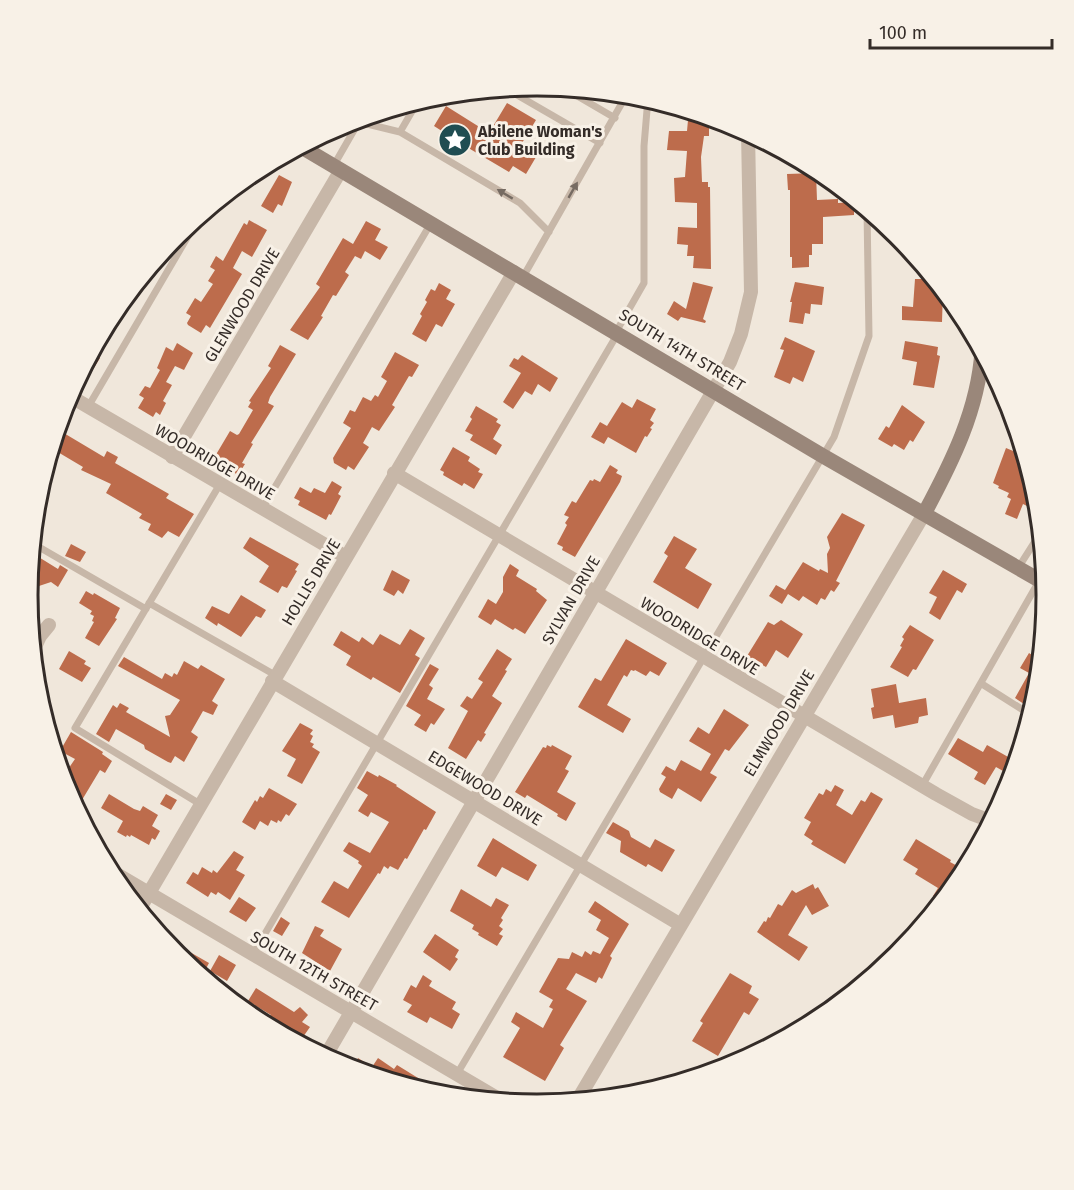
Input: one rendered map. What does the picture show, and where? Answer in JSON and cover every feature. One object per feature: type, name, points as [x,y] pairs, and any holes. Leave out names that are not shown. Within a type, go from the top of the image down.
[{"type":"main road","name":"SOUTH 14TH STREET","points":[[308,151],[823,456],[1035,578]]},
{"type":"main road","name":"ELMWOOD DRIVE","points":[[924,514],[963,437],[977,387],[980,365]]},
{"type":"street","name":"SYLVAN DRIVE","points":[[330,1049],[730,362],[741,334],[751,292],[748,143]]},
{"type":"street","name":"GLENWOOD DRIVE","points":[[172,457],[337,168]]},
{"type":"street","name":"HOLLIS DRIVE","points":[[143,902],[394,473],[518,274]]},
{"type":"street","name":"WOODRIDGE DRIVE","points":[[77,401],[346,557]]},
{"type":"street","name":"WOODRIDGE DRIVE","points":[[394,473],[922,786],[984,818]]},
{"type":"street","name":"ELMWOOD DRIVE","points":[[582,1092],[924,514]]},
{"type":"street","points":[[40,636],[49,625]]},
{"type":"street","name":"EDGEWOOD DRIVE","points":[[273,678],[681,924]]},
{"type":"street","name":"SOUTH 12TH STREET","points":[[127,880],[486,1091]]},
{"type":"lane","points":[[520,97],[600,143]]},
{"type":"lane","points":[[581,98],[615,118]]},
{"type":"lane","points":[[518,274],[549,232],[622,103]]},
{"type":"lane","points":[[253,954],[499,536],[644,283],[644,146],[647,108]]},
{"type":"lane","points":[[400,132],[412,112]]},
{"type":"lane","points":[[372,124],[400,132],[520,203],[549,232]]},
{"type":"lane","points":[[337,168],[355,130]]},
{"type":"lane","points":[[457,1074],[834,437],[868,336],[867,220]]},
{"type":"lane","points":[[262,509],[431,223]]},
{"type":"lane","points":[[88,407],[185,241]]},
{"type":"lane","points":[[200,804],[75,728],[220,484]]},
{"type":"lane","points":[[1018,568],[1033,544]]},
{"type":"lane","points":[[40,548],[273,678]]},
{"type":"lane","points":[[922,786],[1036,594]]},
{"type":"lane","points":[[982,684],[1023,710]]},
{"type":"building","points":[[507,103],[536,120],[522,143],[539,152],[526,174],[513,166],[509,172],[465,146],[460,154],[443,144],[448,135],[434,126],[446,106],[489,133]]},
{"type":"building","points":[[688,120],[709,126],[709,136],[704,136],[701,157],[702,182],[708,182],[708,187],[710,187],[711,269],[693,268],[694,256],[687,256],[688,245],[677,244],[678,227],[697,228],[697,203],[675,202],[674,178],[685,177],[687,151],[667,150],[669,131],[687,131]]},
{"type":"building","points":[[805,173],[816,181],[817,200],[838,199],[838,203],[845,203],[854,209],[854,215],[823,217],[823,244],[812,244],[809,267],[792,268],[790,190],[788,190],[787,174]]},
{"type":"building","points":[[279,175],[292,182],[282,206],[278,204],[273,213],[261,206]]},
{"type":"building","points":[[249,220],[267,230],[252,257],[242,251],[233,268],[242,274],[210,328],[206,325],[201,333],[188,325],[191,316],[186,313],[195,298],[201,302],[213,284],[208,281],[215,270],[210,267],[216,256],[223,261],[244,223],[247,225]]},
{"type":"building","points":[[366,221],[381,229],[375,240],[388,247],[380,260],[365,251],[361,259],[355,256],[345,272],[349,275],[336,296],[333,295],[321,316],[323,317],[308,340],[290,330],[320,287],[316,284],[343,238],[353,244]]},
{"type":"building","points":[[921,276],[943,304],[942,322],[902,320],[902,306],[913,307],[915,279],[921,279]]},
{"type":"building","points":[[693,282],[713,287],[703,319],[705,323],[681,317],[678,321],[667,314],[674,301],[686,309]]},
{"type":"building","points":[[795,282],[824,287],[822,305],[811,304],[810,314],[805,313],[803,324],[789,322],[792,302],[790,302]]},
{"type":"building","points":[[439,283],[451,290],[446,299],[455,304],[442,327],[436,324],[426,342],[412,334],[422,316],[420,314],[427,302],[425,300],[431,289],[435,291]]},
{"type":"building","points":[[785,337],[815,351],[803,382],[793,377],[790,384],[774,377],[784,350],[780,349]]},
{"type":"building","points":[[905,341],[938,347],[937,355],[940,356],[934,388],[913,385],[917,362],[902,359]]},
{"type":"building","points":[[177,343],[193,353],[184,370],[175,366],[166,382],[172,385],[163,401],[166,403],[160,415],[156,412],[153,417],[138,408],[144,398],[139,395],[145,386],[150,388],[160,370],[157,368],[166,347],[173,351]]},
{"type":"building","points":[[280,345],[296,354],[270,397],[268,403],[274,406],[251,443],[253,444],[242,463],[245,464],[238,475],[214,458],[230,431],[239,434],[253,410],[248,407],[251,402],[249,401],[271,368],[268,366]]},
{"type":"building","points":[[395,352],[419,365],[412,377],[409,376],[392,405],[395,407],[379,431],[372,427],[363,443],[369,447],[354,470],[348,466],[346,470],[334,463],[333,458],[351,428],[343,423],[350,410],[355,412],[363,397],[371,401],[375,395],[378,397],[387,381],[381,377]]},
{"type":"building","points":[[522,355],[558,378],[550,392],[538,384],[532,395],[525,391],[513,409],[503,402],[521,373],[509,366],[514,358],[518,360]]},
{"type":"building","points":[[98,357],[100,358],[89,376],[89,374]]},
{"type":"building","points":[[637,399],[656,409],[650,420],[654,423],[650,428],[652,429],[647,437],[645,436],[636,453],[608,437],[604,444],[591,437],[600,422],[607,426],[622,402],[632,408]]},
{"type":"building","points":[[902,405],[925,422],[913,442],[910,440],[904,450],[894,444],[892,447],[878,439],[886,426],[889,428]]},
{"type":"building","points":[[476,406],[498,419],[496,422],[501,425],[493,439],[502,445],[496,455],[470,440],[473,435],[465,431]]},
{"type":"building","points":[[64,433],[104,457],[107,451],[118,457],[115,463],[169,494],[166,498],[194,514],[179,537],[168,531],[162,538],[148,530],[151,524],[139,518],[142,514],[106,493],[111,484],[81,470],[83,467],[59,453]]},
{"type":"building","points":[[453,447],[470,457],[468,461],[480,469],[478,472],[483,474],[474,489],[464,483],[462,486],[443,475],[444,472],[440,470]]},
{"type":"building","points":[[1006,448],[1015,452],[1028,504],[1027,506],[1023,504],[1017,519],[1005,514],[1011,499],[1007,497],[1009,493],[993,483]]},
{"type":"building","points":[[610,465],[618,470],[616,473],[622,476],[620,482],[575,557],[562,550],[563,547],[557,544],[569,517],[564,515],[572,501],[576,503],[590,480],[600,482]]},
{"type":"building","points":[[332,481],[342,487],[338,494],[341,496],[326,520],[298,505],[300,501],[294,498],[300,487],[311,493],[314,488],[325,493]]},
{"type":"building","points":[[842,513],[865,525],[836,581],[840,583],[834,592],[831,590],[825,600],[821,598],[817,605],[803,596],[799,601],[788,594],[782,604],[769,596],[776,585],[785,590],[803,562],[828,573],[827,554],[830,548],[827,537]]},
{"type":"building","points":[[674,536],[697,549],[685,568],[712,584],[698,609],[653,582],[668,556],[664,553]]},
{"type":"building","points":[[250,537],[299,564],[287,588],[282,586],[278,593],[259,582],[269,566],[243,548]]},
{"type":"building","points":[[71,544],[86,552],[80,562],[65,556]]},
{"type":"building","points":[[39,557],[58,569],[60,565],[68,570],[58,587],[51,582],[39,586]]},
{"type":"building","points":[[510,564],[519,570],[516,576],[537,589],[536,591],[547,600],[525,634],[495,619],[491,625],[478,617],[488,599],[496,604],[503,592],[503,577]]},
{"type":"building","points":[[392,570],[410,580],[403,594],[398,590],[394,596],[383,590]]},
{"type":"building","points":[[943,570],[967,584],[962,593],[957,590],[940,620],[929,613],[937,597],[929,593]]},
{"type":"building","points":[[86,591],[120,608],[115,618],[117,619],[99,646],[85,638],[94,622],[92,621],[94,616],[90,614],[92,611],[79,603]]},
{"type":"building","points":[[241,595],[266,610],[261,618],[256,616],[241,637],[205,618],[212,606],[229,614]]},
{"type":"building","points":[[781,620],[803,634],[788,658],[776,650],[766,667],[747,656],[768,622],[774,625]]},
{"type":"building","points":[[910,625],[934,640],[916,670],[913,669],[908,677],[890,667],[902,647],[900,646],[904,639],[902,637]]},
{"type":"building","points":[[410,629],[425,638],[415,655],[420,658],[400,693],[373,677],[371,680],[346,665],[351,656],[333,645],[341,631],[359,642],[362,637],[373,645],[380,634],[400,645]]},
{"type":"building","points":[[626,639],[667,663],[659,676],[650,671],[646,676],[635,670],[631,670],[627,677],[624,675],[607,705],[631,719],[623,733],[578,707],[595,678],[601,681]]},
{"type":"building","points":[[497,649],[512,659],[492,696],[502,703],[481,742],[478,740],[466,759],[448,748],[468,711],[460,706],[467,696],[472,699],[483,682],[478,679]]},
{"type":"building","points":[[69,651],[86,661],[84,664],[91,668],[82,682],[59,669]]},
{"type":"building","points":[[1029,653],[1032,655],[1024,704],[1015,698],[1029,673],[1020,668]]},
{"type":"building","points":[[124,657],[162,679],[165,673],[172,677],[174,673],[177,675],[184,661],[198,669],[201,665],[225,679],[212,701],[218,705],[213,715],[203,711],[191,732],[198,737],[184,762],[175,756],[171,763],[168,762],[116,729],[109,742],[96,734],[113,705],[117,708],[120,703],[129,708],[126,712],[170,737],[165,716],[170,715],[180,700],[118,666]]},
{"type":"building","points":[[430,664],[439,669],[429,685],[433,688],[427,699],[445,709],[434,725],[431,723],[426,732],[414,725],[421,715],[406,706]]},
{"type":"building","points":[[896,684],[899,703],[926,698],[928,715],[919,717],[918,723],[895,728],[893,715],[873,719],[871,689]]},
{"type":"building","points":[[724,709],[749,725],[729,751],[725,749],[710,773],[717,777],[701,802],[678,788],[672,799],[660,792],[659,789],[666,777],[661,774],[666,766],[675,771],[681,760],[701,771],[711,754],[689,741],[698,727],[709,734]]},
{"type":"building","points":[[300,723],[313,730],[310,734],[313,736],[310,742],[314,744],[312,747],[320,752],[302,784],[287,776],[296,759],[282,751]]},
{"type":"building","points":[[71,732],[103,752],[102,754],[112,761],[105,773],[100,770],[82,800],[69,768],[75,759],[63,753],[62,748]]},
{"type":"building","points":[[958,738],[983,752],[987,745],[1009,758],[1004,771],[996,767],[985,785],[974,779],[978,772],[948,754]]},
{"type":"building","points":[[547,745],[551,747],[552,745],[572,756],[565,769],[569,771],[557,792],[576,803],[566,821],[527,795],[525,798],[515,792],[543,747],[546,748]]},
{"type":"building","points":[[367,771],[397,785],[436,812],[398,870],[384,866],[349,918],[321,902],[334,881],[348,889],[362,866],[358,863],[359,861],[343,851],[349,842],[370,853],[389,822],[371,812],[368,817],[358,811],[368,795],[357,788]]},
{"type":"building","points":[[835,785],[844,790],[836,805],[852,815],[861,800],[865,802],[871,792],[883,799],[845,864],[811,844],[813,841],[804,835],[811,822],[804,818],[819,793],[823,795],[826,789],[831,792]]},
{"type":"building","points":[[269,788],[297,804],[289,816],[286,814],[281,822],[271,820],[268,826],[260,821],[255,830],[242,822],[255,800],[257,802],[260,796],[263,798]]},
{"type":"building","points":[[109,794],[134,809],[140,811],[143,806],[158,815],[152,826],[160,831],[155,840],[152,838],[149,845],[131,835],[126,837],[117,832],[123,821],[101,808]]},
{"type":"building","points":[[166,794],[177,800],[171,810],[160,804]]},
{"type":"building","points":[[613,822],[629,831],[631,837],[650,848],[655,839],[675,850],[662,872],[648,864],[646,867],[620,852],[621,841],[606,833]]},
{"type":"building","points":[[493,838],[537,865],[528,881],[502,867],[496,877],[477,866]]},
{"type":"building","points":[[916,839],[957,866],[934,897],[938,888],[915,874],[918,869],[903,860]]},
{"type":"building","points":[[234,851],[244,857],[236,870],[245,875],[230,900],[218,892],[216,895],[211,892],[208,897],[186,883],[193,872],[198,875],[202,867],[212,873],[213,870],[217,873]]},
{"type":"building","points":[[813,884],[815,889],[818,887],[829,906],[812,915],[806,905],[788,935],[808,947],[799,961],[757,932],[764,921],[770,918],[778,904],[782,906],[792,890],[796,893]]},
{"type":"building","points":[[461,889],[491,907],[496,898],[509,905],[501,918],[503,920],[499,926],[503,929],[499,934],[503,936],[497,946],[478,935],[479,933],[472,929],[474,925],[450,911]]},
{"type":"building","points":[[239,897],[256,908],[246,922],[229,912]]},
{"type":"building","points":[[595,901],[629,924],[610,956],[612,958],[602,979],[599,977],[596,983],[576,973],[566,989],[587,1001],[560,1045],[564,1048],[545,1081],[503,1057],[520,1028],[511,1022],[516,1012],[543,1028],[553,1009],[549,1007],[553,1000],[539,992],[558,958],[569,959],[572,952],[582,957],[585,951],[591,955],[593,951],[600,954],[609,938],[596,930],[601,920],[588,912]]},
{"type":"building","points":[[281,917],[290,923],[282,936],[273,931]]},
{"type":"building","points":[[315,926],[324,930],[320,936],[342,949],[330,971],[302,953]]},
{"type":"building","points":[[435,934],[459,950],[455,957],[458,959],[450,971],[423,952]]},
{"type":"building","points":[[186,950],[209,963],[206,969]]},
{"type":"building","points":[[219,955],[236,965],[227,981],[210,971]]},
{"type":"building","points":[[730,973],[752,986],[749,993],[759,999],[749,1015],[744,1012],[718,1056],[692,1041],[703,1023],[700,1021]]},
{"type":"building","points":[[423,975],[432,981],[429,986],[456,1002],[452,1009],[460,1014],[452,1029],[430,1017],[427,1023],[407,1012],[412,1005],[403,1000],[411,985],[416,988]]},
{"type":"building","points":[[256,988],[294,1012],[300,1007],[308,1015],[302,1022],[310,1027],[303,1036],[248,1001]]},
{"type":"building","points":[[378,1058],[394,1069],[397,1065],[422,1081],[372,1067]]},
{"type":"place","name":"Abilene Woman's Club Building","points":[[455,140]]}]
